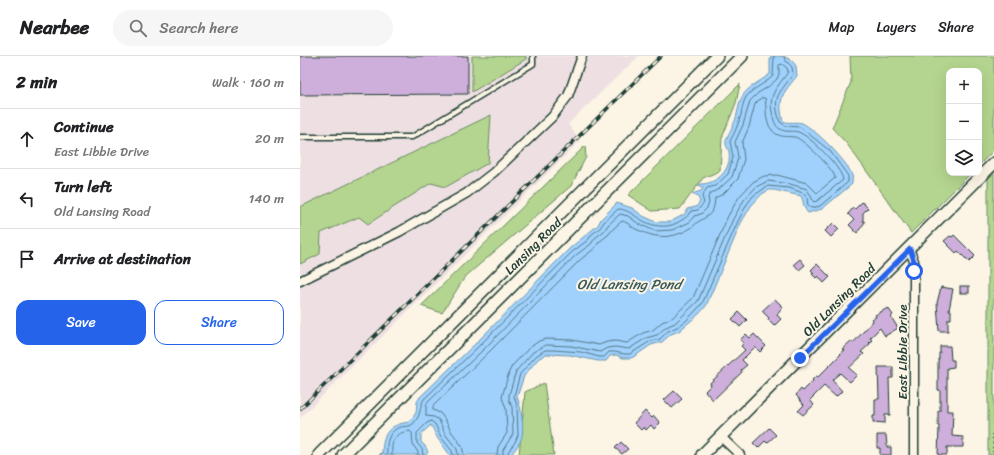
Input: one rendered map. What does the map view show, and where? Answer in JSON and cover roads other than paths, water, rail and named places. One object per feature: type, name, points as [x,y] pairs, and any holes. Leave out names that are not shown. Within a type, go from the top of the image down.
[{"type":"main road","name":"Lansing Road","points":[[319,455],[717,56]]},
{"type":"main road","name":"Lansing Road","points":[[343,455],[742,56]]},
{"type":"main road","name":"Old Lansing Road","points":[[702,455],[910,249],[994,163]]},
{"type":"street","points":[[300,281],[419,220],[467,193],[494,172],[552,117],[568,96],[582,56]]},
{"type":"street","name":"East Libbie Drive","points":[[910,249],[914,261],[914,455]]},
{"type":"street","points":[[721,437],[740,455]]},
{"type":"lane","points":[[300,137],[412,137],[533,64],[533,56]]},
{"type":"water","name":"Old Lansing Pond","points":[[771,56],[788,58],[796,66],[797,76],[785,91],[781,101],[783,121],[802,123],[822,138],[849,169],[852,176],[852,184],[822,209],[808,213],[805,209],[801,196],[774,190],[769,190],[762,194],[751,206],[741,223],[706,306],[679,331],[671,334],[662,342],[651,345],[631,358],[623,358],[616,355],[610,356],[606,361],[598,361],[570,355],[546,354],[538,359],[524,376],[517,397],[521,410],[523,432],[518,446],[511,455],[450,455],[438,439],[431,425],[421,434],[421,442],[428,452],[426,455],[385,455],[382,453],[384,440],[388,431],[396,425],[409,422],[416,413],[417,402],[420,397],[570,248],[598,225],[601,219],[617,203],[632,208],[643,216],[656,222],[670,222],[685,214],[687,209],[696,207],[700,202],[698,197],[692,194],[701,191],[703,188],[699,186],[699,184],[705,184],[717,179],[722,175],[728,165],[729,152],[726,141],[735,121],[741,100],[747,90],[770,74]]},
{"type":"railway","points":[[300,409],[661,56]]}]
